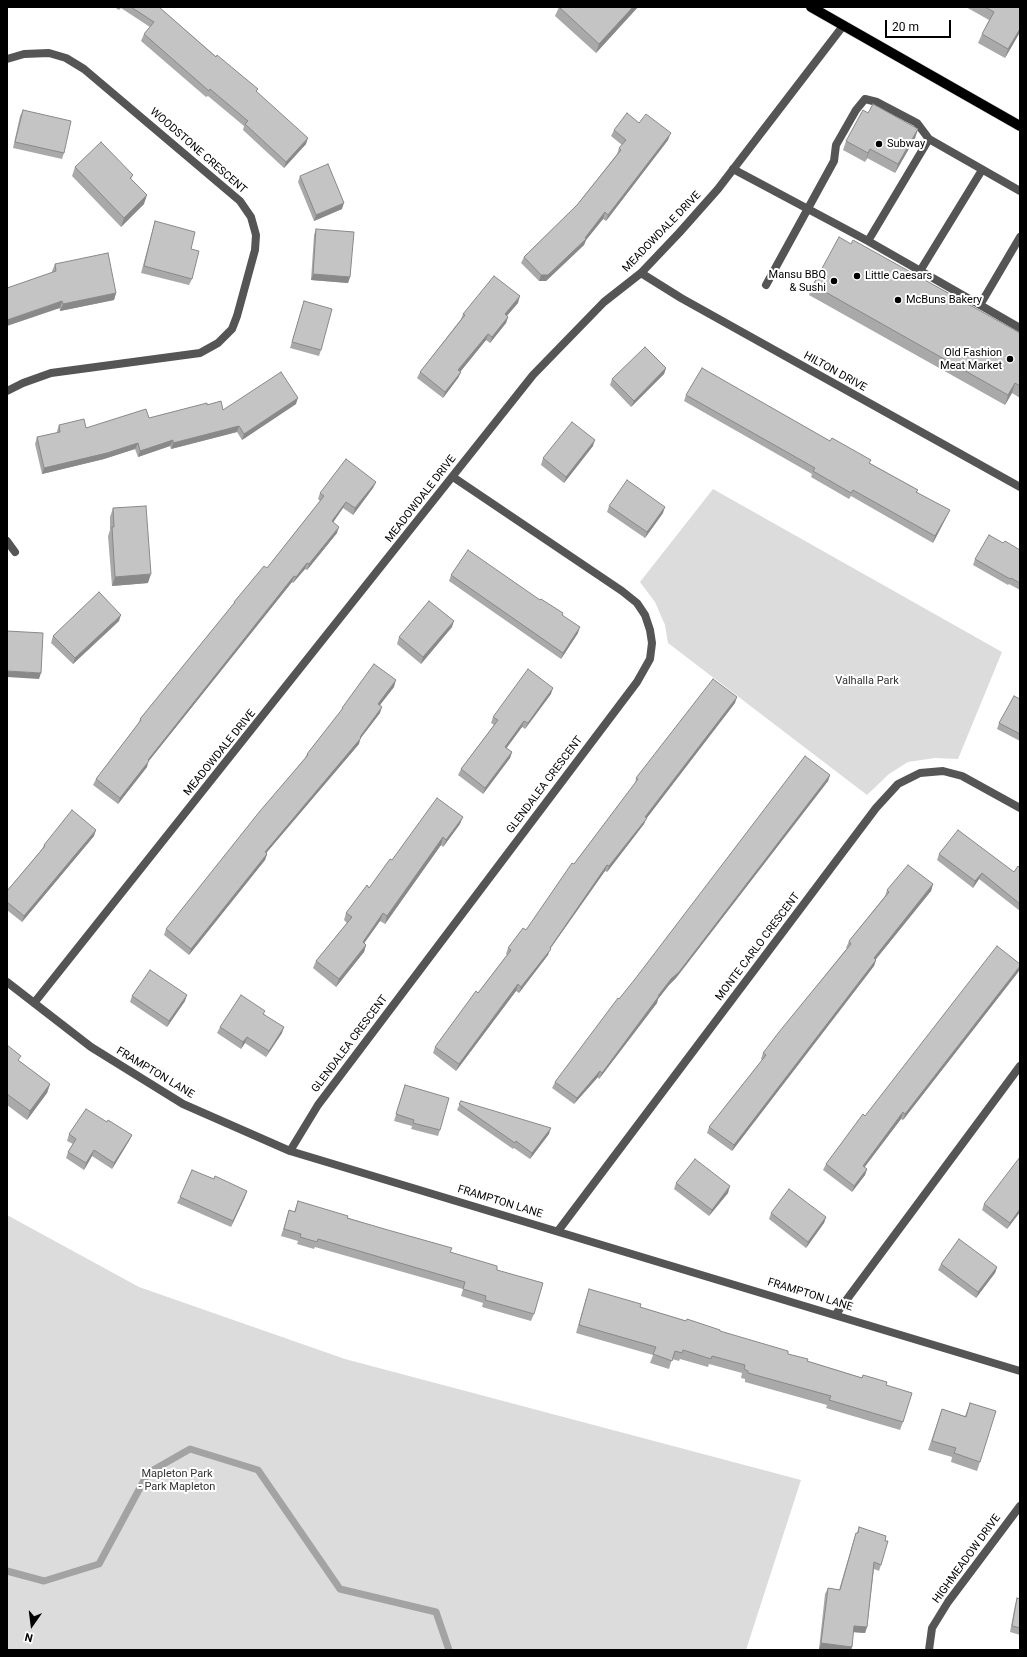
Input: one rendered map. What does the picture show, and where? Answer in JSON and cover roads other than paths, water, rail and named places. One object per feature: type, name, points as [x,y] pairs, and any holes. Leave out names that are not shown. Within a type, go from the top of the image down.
[{"type":"main road","points":[[811,7],[1020,126]]},
{"type":"street","name":"MEADOWDALE DRIVE","points":[[34,1003],[533,375],[604,302],[641,273],[718,190],[843,26]]},
{"type":"street","name":"WOODSTONE CRESCENT","points":[[7,59],[24,54],[49,53],[66,58],[84,69],[240,200],[251,217],[256,235],[255,250],[237,316],[232,328],[218,343],[200,353],[51,373],[23,383],[7,391]]},
{"type":"street","points":[[766,285],[834,162],[836,145],[856,110],[865,99],[877,102],[917,123],[929,139],[1020,191]]},
{"type":"street","points":[[868,241],[929,139]]},
{"type":"street","points":[[733,169],[868,241],[1020,328]]},
{"type":"street","points":[[920,271],[982,170]]},
{"type":"street","points":[[980,305],[1020,237]]},
{"type":"street","name":"HILTON DRIVE","points":[[641,273],[681,298],[1020,487]]},
{"type":"street","name":"GLENDALEA CRESCENT","points":[[290,1151],[318,1105],[637,682],[650,659],[652,643],[650,630],[645,615],[637,603],[622,591],[453,477]]},
{"type":"street","points":[[7,542],[14,552]]},
{"type":"street","name":"MONTE CARLO CRESCENT","points":[[558,1231],[872,814],[898,784],[920,773],[943,771],[962,776],[1020,808]]},
{"type":"street","name":"FRAMPTON LANE","points":[[7,982],[91,1047],[183,1104],[290,1151],[836,1314],[1020,1371]]},
{"type":"street","points":[[836,1314],[1020,1066]]},
{"type":"street","name":"HIGHMEADOW DRIVE","points":[[929,1650],[932,1628],[948,1602],[1020,1506]]},
{"type":"waterway","points":[[7,1571],[44,1581],[99,1564],[148,1473],[190,1449],[258,1470],[340,1589],[436,1612],[449,1650]]},
{"type":"place","name":"Subway","points":[[879,144]]},
{"type":"place","name":"Little Caesars","points":[[857,276]]},
{"type":"place","name":"Mansu BBQ & Sushi","points":[[834,281]]},
{"type":"place","name":"McBuns Bakery","points":[[898,300]]},
{"type":"place","name":"Old Fashion Meat Market","points":[[1010,359]]},
{"type":"park label","name":"Valhalla Park","points":[[867,681]]},
{"type":"park label","name":"Mapleton Park - Park Mapleton","points":[[177,1480]]}]
